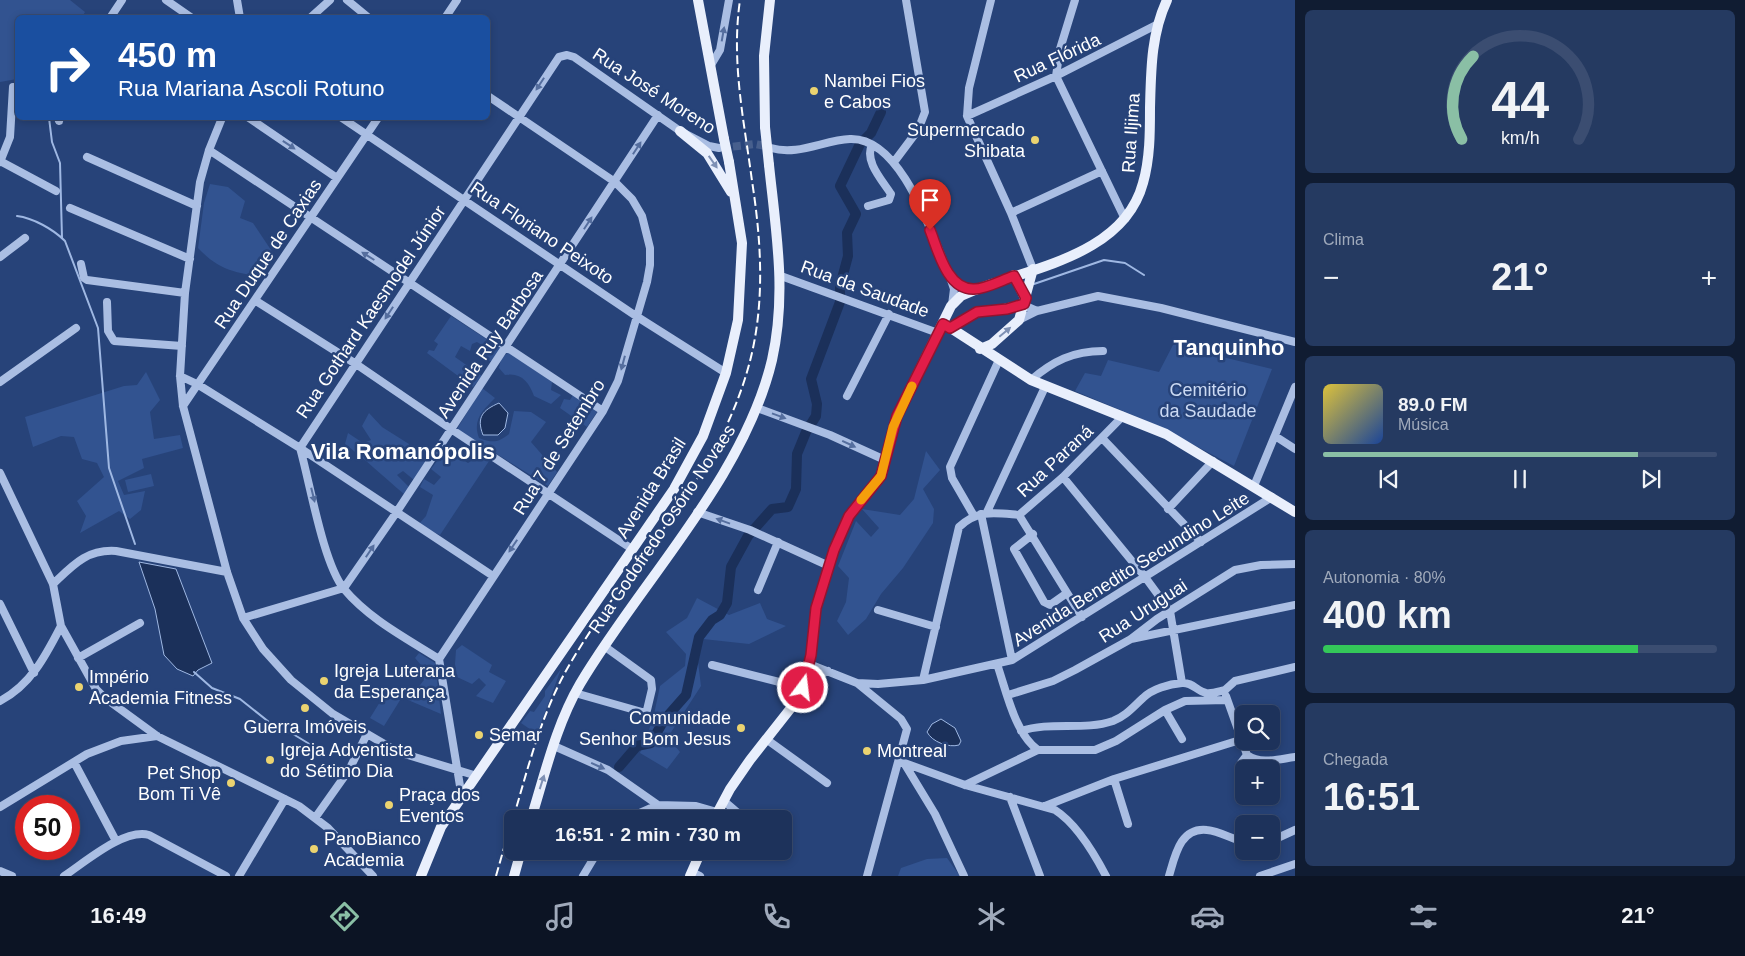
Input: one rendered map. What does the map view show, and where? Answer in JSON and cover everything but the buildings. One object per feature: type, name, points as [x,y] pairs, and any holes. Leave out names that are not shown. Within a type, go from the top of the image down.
[{"type":"main road","name":"Avenida Brasil","points":[[422,876],[443,835],[447,820],[674,489],[703,436],[726,372],[738,320],[742,244],[729,162],[722,143],[711,65],[698,0]]},
{"type":"main road","name":"Rua Godofredo Osório Novaes","points":[[534,810],[554,746],[575,693],[604,646],[698,512],[743,440],[758,408],[776,340],[781,301],[781,276],[766,127],[764,56],[770,0]]},
{"type":"main road","name":"Rua Iljima","points":[[951,306],[960,296],[1087,249],[1109,235],[1125,219],[1140,194],[1146,169],[1151,67],[1158,24],[1167,0]]},
{"type":"main road","points":[[680,131],[707,153],[736,202]]},
{"type":"main road","points":[[980,349],[992,344],[1020,320],[1033,269]]},
{"type":"main road","points":[[1014,276],[1025,301]]},
{"type":"main road","points":[[719,810],[766,739],[798,698],[809,664],[816,608],[828,566],[849,516],[880,480],[897,416],[944,328],[951,306]]},
{"type":"main road","name":"Rua da Saudade","points":[[944,328],[1045,388],[1123,416],[1166,434],[1295,512]]},
{"type":"main road","points":[[992,344],[994,358]]},
{"type":"main road","points":[[514,876],[518,860]]},
{"type":"main road","points":[[694,875],[698,860]]},
{"type":"street","points":[[112,15],[122,0]]},
{"type":"street","points":[[166,0],[188,15]]},
{"type":"street","points":[[237,0],[240,15]]},
{"type":"street","points":[[313,15],[330,0]]},
{"type":"street","points":[[347,0],[365,15]]},
{"type":"street","points":[[447,15],[458,0]]},
{"type":"street","points":[[711,65],[720,50],[729,0]]},
{"type":"street","points":[[894,162],[918,130],[925,112],[906,0]]},
{"type":"street","points":[[990,0],[968,94],[967,116],[1011,213],[1033,269]]},
{"type":"street","points":[[1075,0],[1060,49],[1056,76],[1125,219]]},
{"type":"street","name":"Rua Flórida","points":[[967,116],[1056,76],[1158,24]]},
{"type":"street","name":"Rua Gothard Kaesmodel Júnior","points":[[300,448],[555,60],[563,55],[574,57]]},
{"type":"street","name":"Rua José Moreno","points":[[574,57],[680,131],[709,146],[722,143]]},
{"type":"street","points":[[13,87],[10,138],[0,162],[56,191]]},
{"type":"street","name":"Rua 7 de Setembro","points":[[439,658],[603,411],[618,381],[650,265],[649,241],[642,216],[632,199],[615,182],[490,97]]},
{"type":"street","name":"Avenida Ruy Barbosa","points":[[344,588],[396,513],[658,115]]},
{"type":"street","points":[[221,120],[203,167],[185,293],[180,376],[183,406],[227,572],[242,618],[263,649],[291,680],[333,714],[413,758],[478,776]]},
{"type":"street","points":[[251,120],[337,178]]},
{"type":"street","name":"Rua Floriano Peixoto","points":[[345,120],[464,198],[636,316],[726,372]]},
{"type":"street","name":"Rua Duque de Caxias","points":[[183,406],[256,301],[376,120]]},
{"type":"street","points":[[771,148],[787,150],[849,139],[861,140],[870,144],[894,162],[911,189],[950,277],[954,294],[951,306]]},
{"type":"street","points":[[868,206],[889,200],[890,194],[870,158],[870,144]]},
{"type":"street","points":[[209,150],[310,219],[603,411]]},
{"type":"street","points":[[87,157],[197,206]]},
{"type":"street","points":[[1011,213],[1102,171]]},
{"type":"street","points":[[70,208],[190,260]]},
{"type":"street","points":[[0,257],[25,238]]},
{"type":"street","points":[[81,264],[84,278],[87,280],[185,293]]},
{"type":"street","name":"Rua da Saudade","points":[[781,276],[890,314],[944,328]]},
{"type":"street","points":[[950,277],[963,287],[975,290]]},
{"type":"street","points":[[1020,320],[1037,311],[1091,298],[1109,298],[1162,308],[1295,342]]},
{"type":"street","points":[[256,301],[356,364],[632,549]]},
{"type":"street","points":[[944,328],[977,312],[1007,309],[1025,301],[1037,311]]},
{"type":"street","points":[[107,302],[108,331],[114,341],[182,346]]},
{"type":"street","points":[[847,396],[890,314]]},
{"type":"street","points":[[0,382],[76,328]]},
{"type":"street","points":[[1031,380],[1056,361],[1072,354],[1103,351]]},
{"type":"street","points":[[994,358],[950,467],[952,478],[980,514],[1012,660]]},
{"type":"street","points":[[180,376],[198,384],[300,448],[493,576]]},
{"type":"street","points":[[1254,486],[1295,387]]},
{"type":"street","points":[[923,680],[959,527],[980,514],[1045,388]]},
{"type":"street","points":[[758,408],[813,428],[886,460]]},
{"type":"street","name":"Rua Paraná","points":[[980,514],[1020,515],[1063,477],[1123,416]]},
{"type":"street","points":[[1275,436],[1295,448]]},
{"type":"street","points":[[1102,438],[1201,542]]},
{"type":"street","points":[[300,448],[327,550],[335,574],[344,588],[378,620],[439,658],[462,798]]},
{"type":"street","points":[[306,470],[309,462],[314,457]]},
{"type":"street","points":[[1168,508],[1213,461]]},
{"type":"street","points":[[0,473],[41,555],[53,584],[61,626],[96,689],[105,698],[156,736],[284,799],[315,818],[353,853],[373,876]]},
{"type":"street","points":[[1063,477],[1146,576],[1170,611],[1182,683]]},
{"type":"street","name":"Avenida Benedito Secundino Leite","points":[[809,664],[857,684],[923,680],[1012,660],[1272,498]]},
{"type":"street","points":[[698,512],[750,530],[828,566]]},
{"type":"street","points":[[1020,515],[1082,617]]},
{"type":"street","points":[[1033,534],[1014,549],[1044,602],[1050,605],[1067,593]]},
{"type":"street","points":[[758,590],[778,542]]},
{"type":"street","points":[[53,584],[77,560],[99,551],[116,551],[227,572]]},
{"type":"street","name":"Rua Uruguai","points":[[1008,694],[1053,681],[1131,639],[1170,611],[1235,570],[1261,565],[1295,564]]},
{"type":"street","points":[[242,618],[344,588]]},
{"type":"street","points":[[0,604],[34,673]]},
{"type":"street","points":[[1131,639],[1295,605]]},
{"type":"street","points":[[878,610],[936,627]]},
{"type":"street","points":[[78,658],[140,623]]},
{"type":"street","points":[[0,701],[18,689],[34,673],[61,626]]},
{"type":"street","points":[[575,693],[644,712],[648,708],[651,680],[604,646]]},
{"type":"street","points":[[997,664],[1021,731],[1029,744],[1038,750]]},
{"type":"street","points":[[712,665],[804,684],[828,671]]},
{"type":"street","points":[[1021,731],[1048,725],[1090,725],[1112,721],[1123,716],[1144,696],[1153,691],[1182,683],[1189,684],[1207,693],[1225,690],[1235,681],[1295,667]]},
{"type":"street","points":[[857,684],[906,724],[902,762],[868,876]]},
{"type":"street","points":[[1225,690],[1226,700],[1235,726]]},
{"type":"street","points":[[965,785],[1038,750],[1094,750],[1116,741],[1165,710],[1195,699],[1226,700]]},
{"type":"street","points":[[1165,710],[1182,739]]},
{"type":"street","points":[[315,818],[349,770],[367,734]]},
{"type":"street","points":[[0,807],[74,762],[102,748],[121,742],[156,736]]},
{"type":"street","points":[[766,739],[827,783]]},
{"type":"street","points":[[1045,806],[1114,779],[1235,742]]},
{"type":"street","points":[[554,746],[608,770],[658,805]]},
{"type":"street","points":[[1245,750],[1253,760],[1262,761],[1295,757]]},
{"type":"street","points":[[1243,760],[1247,755]]},
{"type":"street","points":[[74,762],[116,842]]},
{"type":"street","points":[[902,762],[965,785],[1045,806],[1064,816],[1099,863],[1106,876]]},
{"type":"street","points":[[902,762],[934,814],[964,876]]},
{"type":"street","points":[[1114,779],[1128,824]]},
{"type":"street","points":[[1010,797],[1040,876]]},
{"type":"street","points":[[238,876],[284,799]]},
{"type":"street","points":[[724,801],[734,810]]},
{"type":"street","points":[[647,810],[658,805],[696,806],[705,810]]},
{"type":"street","points":[[1169,876],[1178,846],[1189,834],[1207,830],[1235,839]]},
{"type":"street","points":[[1280,837],[1295,830]]},
{"type":"street","points":[[64,876],[116,842],[132,834],[149,835],[226,876]]},
{"type":"street","points":[[584,876],[593,860]]},
{"type":"street","points":[[1260,876],[1295,864]]},
{"type":"street","points":[[0,871],[12,876]]},
{"type":"green space","points":[[0,0],[70,0],[85,12],[83,15],[15,15],[15,79],[0,82]]},
{"type":"green space","points":[[210,184],[228,187],[245,201],[240,218],[253,223],[275,256],[262,277],[220,266],[198,248],[204,203]]},
{"type":"green space","points":[[451,316],[500,348],[493,362],[482,358],[487,348],[477,342],[472,344],[470,351],[461,346],[455,357],[482,376],[473,387],[427,353],[429,350],[434,351],[438,344],[434,341]]},
{"type":"green space","name":"Cemitério da Saudade","points":[[1174,343],[1272,369],[1234,466],[1154,424],[1075,391],[1085,373],[1101,376],[1108,360],[1159,372]]},
{"type":"green space","points":[[508,352],[552,382],[551,390],[561,395],[551,404],[534,396],[530,386],[524,379],[516,375],[505,375],[499,368],[501,359]]},
{"type":"green space","points":[[146,372],[160,400],[150,412],[154,439],[180,435],[183,448],[142,459],[144,468],[118,481],[124,495],[145,491],[141,510],[130,519],[119,511],[80,533],[86,516],[77,501],[104,477],[97,463],[82,459],[74,437],[61,436],[33,447],[25,417],[124,386],[137,385]]},
{"type":"green space","points":[[482,388],[495,398],[483,411],[478,421],[477,432],[479,438],[495,441],[509,434],[514,411],[531,412],[546,422],[531,442],[557,472],[548,486],[457,429]]},
{"type":"green space","points":[[573,395],[597,412],[587,427],[560,408],[564,399],[570,400]]},
{"type":"green space","points":[[369,413],[382,427],[409,444],[410,458],[426,462],[414,480],[403,471],[397,475],[409,487],[404,494],[345,444],[348,433],[363,443],[371,440],[362,426]]},
{"type":"green space","points":[[446,449],[468,463],[481,455],[489,461],[440,535],[418,525],[426,516],[433,495],[420,487],[424,479],[434,485],[441,477],[431,469]]},
{"type":"green space","points":[[926,451],[940,470],[923,489],[934,509],[933,523],[903,568],[881,594],[866,619],[848,635],[837,621],[846,602],[849,578],[838,566],[856,521],[871,537],[879,528],[862,509],[900,515],[914,499]]},
{"type":"green space","points":[[151,474],[154,486],[128,492],[125,480]]},
{"type":"green space","points":[[697,598],[729,615],[760,603],[767,619],[786,626],[749,644],[703,639],[698,662],[701,686],[668,737],[680,752],[667,769],[640,753],[653,719],[660,686],[685,666],[686,654],[666,632],[687,618]]},
{"type":"green space","points":[[462,645],[492,665],[489,672],[506,681],[493,703],[476,696],[486,685],[479,678],[472,684],[457,677],[455,664],[456,650]]},
{"type":"green space","points":[[419,653],[435,663],[441,714],[408,700],[424,680],[419,674],[421,665],[415,658]]},
{"type":"green space","points":[[561,669],[537,734],[521,723],[530,711],[534,712],[545,696],[545,691]]},
{"type":"green space","points":[[388,689],[402,697],[384,726],[370,718]]},
{"type":"green space","points":[[947,858],[960,876],[898,876],[901,868],[927,859]]},
{"type":"shaded area","points":[[499,403],[508,413],[505,428],[498,435],[483,435],[480,423],[482,415],[489,408]]},
{"type":"shaded area","points":[[139,562],[176,569],[212,663],[198,670],[193,676],[177,669],[164,655],[155,609]]},
{"type":"shaded area","points":[[941,719],[955,728],[961,741],[959,745],[950,746],[929,736],[927,732],[932,724]]},
{"type":"waterway","points":[[619,767],[637,746],[651,743],[664,720],[686,695],[699,637],[712,620],[720,615],[727,603],[731,567],[748,536],[772,509],[788,507],[796,489],[797,454],[806,432],[816,416],[817,404],[811,379],[840,302],[840,286],[848,256],[847,233],[856,214],[840,186],[860,144],[871,133],[881,112]]},
{"type":"waterway","points":[[49,120],[52,142],[60,163],[62,238]]},
{"type":"waterway","points":[[17,216],[30,219],[42,225],[55,232],[65,241],[98,328],[109,468],[135,544]]},
{"type":"waterway","points":[[1034,284],[1104,260],[1125,263],[1144,275]]},
{"type":"waterway","points":[[194,672],[212,688],[240,699],[274,726],[293,734],[316,748]]},
{"type":"tunnel","points":[[721,148],[755,144],[771,147]]},
{"type":"railway","points":[[516,810],[542,723],[567,669],[591,630],[696,481],[718,442],[737,401],[751,357],[758,313],[760,269],[758,225],[742,113],[738,68],[737,46],[740,0]]},
{"type":"railway","points":[[496,876],[504,848]]},
{"type":"slow traffic","points":[[861,500],[877,483],[882,474],[893,427],[912,386]]},
{"type":"place","name":"Nambei Fios e Cabos","points":[[814,91]]},
{"type":"place","name":"Supermercado Shibata","points":[[1035,140]]},
{"type":"place","name":"Igreja Luterana da Esperança","points":[[324,681]]},
{"type":"place","name":"Império Academia Fitness","points":[[79,687]]},
{"type":"place","name":"Guerra Imóveis","points":[[305,708]]},
{"type":"place","name":"Comunidade Senhor Bom Jesus","points":[[741,728]]},
{"type":"place","name":"Semar","points":[[479,735]]},
{"type":"place","name":"Montreal","points":[[867,751]]},
{"type":"place","name":"Igreja Adventista do Sétimo Dia","points":[[270,760]]},
{"type":"place","name":"Pet Shop Bom Ti Vê","points":[[231,783]]},
{"type":"place","name":"Praça dos Eventos","points":[[389,805]]},
{"type":"place","name":"PanoBianco Academia","points":[[314,849]]},
{"type":"district","name":"Tanquinho","points":[[1229,347]]},
{"type":"district","name":"Vila Romanópolis","points":[[403,451]]},
{"type":"route","points":[[803,688],[811,655],[816,608],[834,550],[849,516],[877,483],[882,474],[897,416],[943,324],[950,328],[968,315],[977,312],[1007,309],[1024,304],[1026,298],[1014,276],[975,290],[959,285],[950,277],[930,230]]}]
